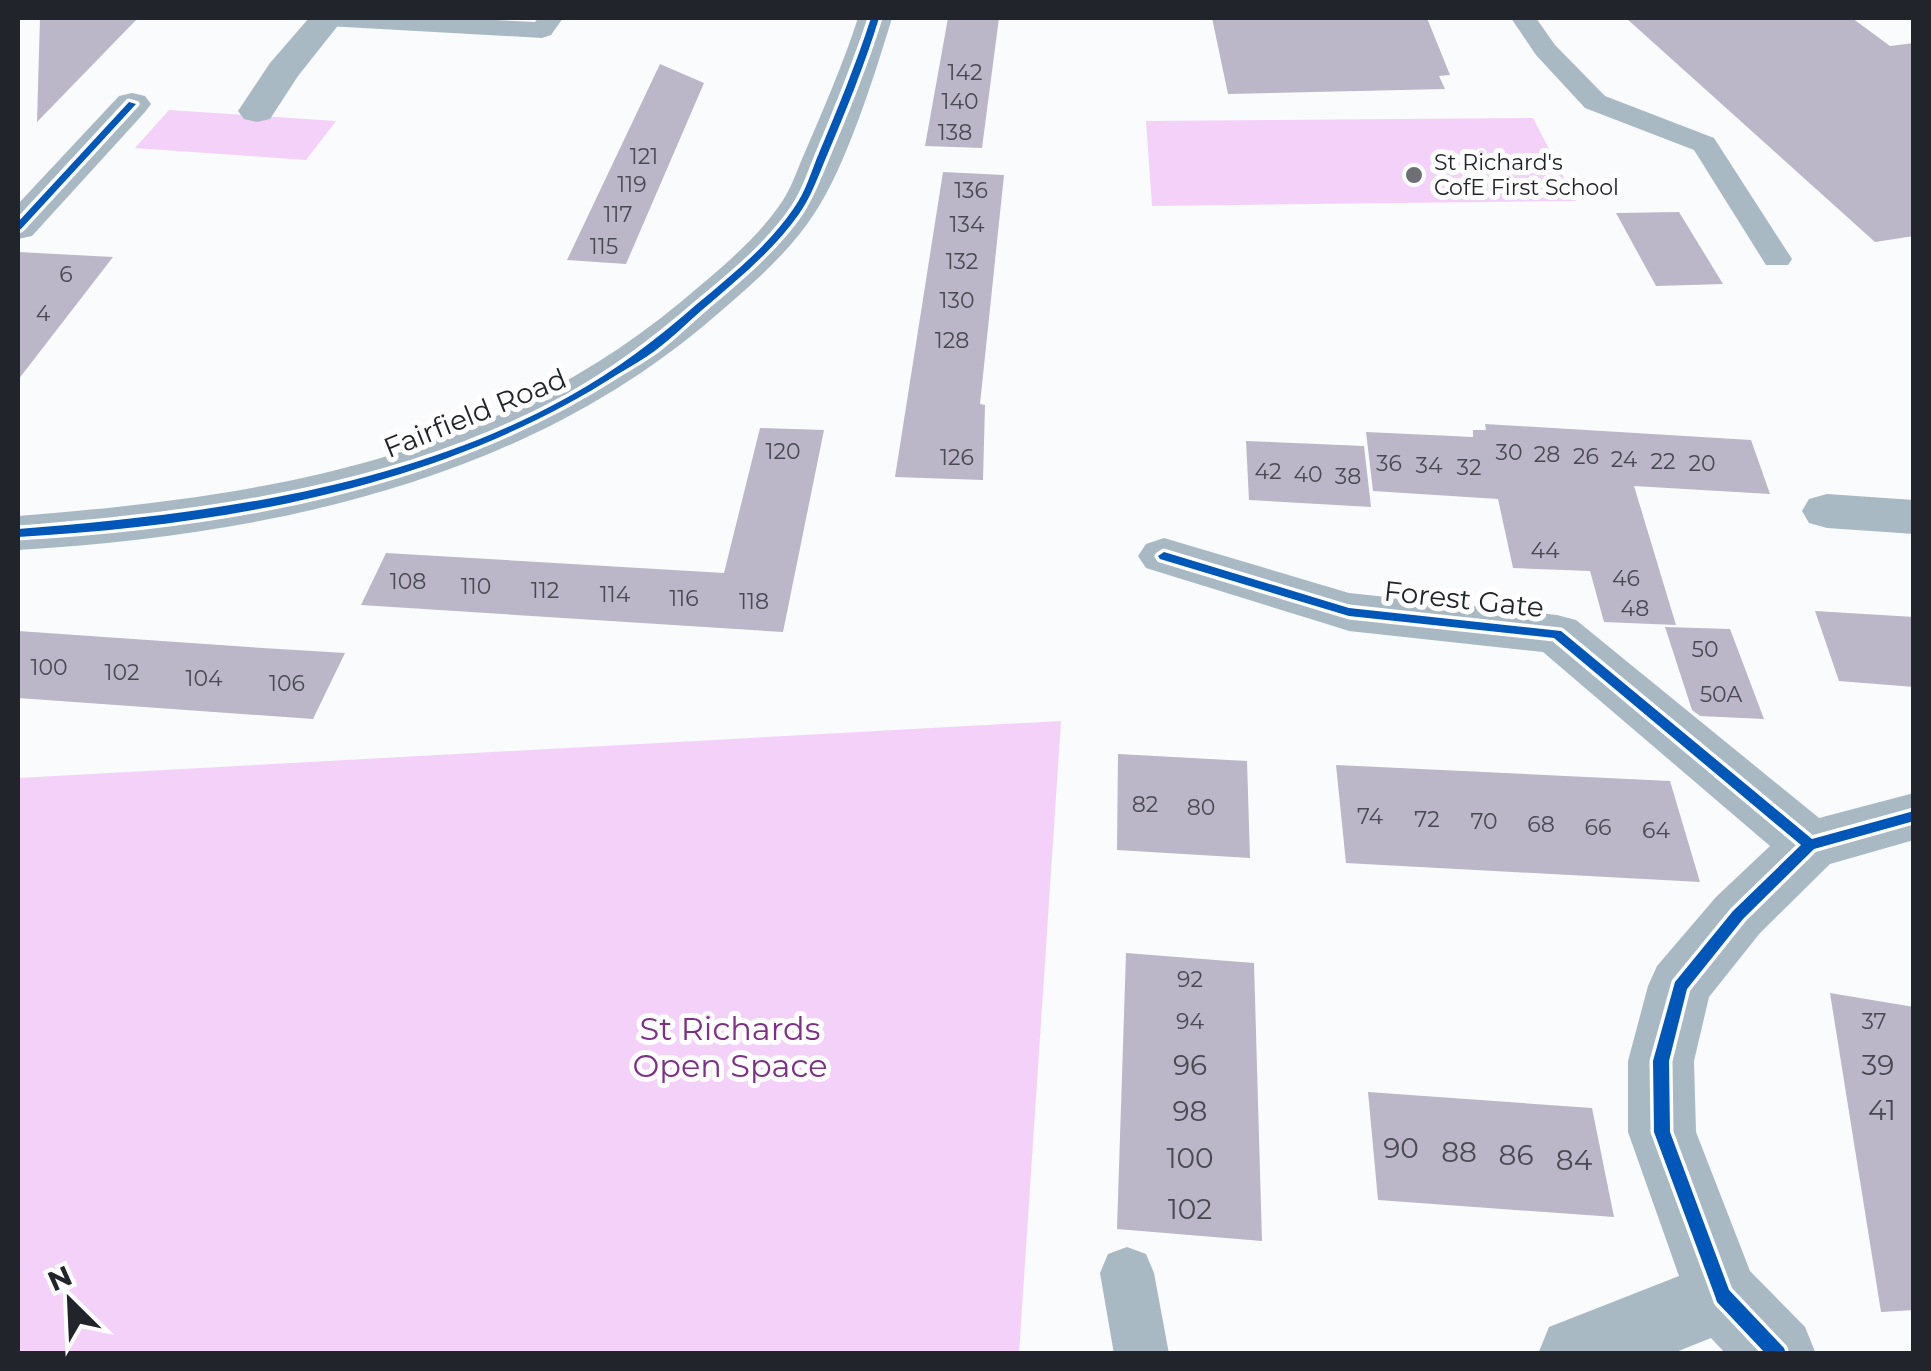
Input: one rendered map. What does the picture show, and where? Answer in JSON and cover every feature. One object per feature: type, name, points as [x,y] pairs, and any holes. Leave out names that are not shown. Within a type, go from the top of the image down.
[{"type":"street","points":[[257,111],[283,71],[327,18]]},
{"type":"street","name":"Fairfield Road","points":[[18,533],[224,513],[386,477],[490,439],[579,398],[652,350],[709,302],[803,202],[859,69],[876,18]]},
{"type":"street","points":[[18,227],[132,104]]},
{"type":"street","points":[[1827,511],[1914,517]]},
{"type":"street","name":"Forest Gate","points":[[1164,556],[1350,612],[1557,634],[1810,845]]},
{"type":"street","points":[[1778,1354],[1723,1296],[1662,1132],[1662,1061],[1680,986],[1738,915],[1810,845],[1914,816]]},
{"type":"street","points":[[1576,1354],[1723,1296]]},
{"type":"lane","points":[[327,18],[542,30],[550,18]]},
{"type":"lane","points":[[1524,18],[1545,50],[1594,102],[1704,144],[1777,259]]},
{"type":"lane","points":[[1127,1274],[1142,1354]]},
{"type":"green space","points":[[169,110],[336,121],[306,160],[135,148]]},
{"type":"green space","points":[[1533,118],[1576,201],[1152,206],[1146,121]]},
{"type":"green space","name":"St Richards Open Space","points":[[1061,721],[1019,1353],[18,1353],[18,778]]},
{"type":"building","points":[[40,18],[138,18],[37,122]]},
{"type":"building","points":[[948,18],[999,18],[982,148],[925,146]]},
{"type":"building","points":[[1212,18],[1427,18],[1450,75],[1439,76],[1445,89],[1228,94]]},
{"type":"building","points":[[1626,18],[1852,18],[1890,46],[1914,43],[1914,236],[1875,242]]},
{"type":"building","points":[[660,64],[704,83],[626,264],[567,260]]},
{"type":"building","points":[[943,172],[1004,175],[980,404],[985,405],[983,480],[895,477]]},
{"type":"building","points":[[1679,212],[1723,284],[1656,286],[1616,213]]},
{"type":"building","points":[[18,252],[113,257],[18,380]]},
{"type":"building","points":[[1485,424],[1751,440],[1770,494],[1634,486],[1676,625],[1604,622],[1590,571],[1513,568],[1498,499],[1373,491],[1366,432],[1473,437],[1473,430],[1486,430]]},
{"type":"building","points":[[760,428],[824,430],[783,632],[361,605],[386,553],[724,573]]},
{"type":"building","points":[[1246,441],[1364,446],[1371,507],[1249,500]]},
{"type":"building","points":[[1815,611],[1914,617],[1914,687],[1839,681]]},
{"type":"building","points":[[1665,627],[1730,629],[1764,719],[1700,716],[1692,710]]},
{"type":"building","points":[[18,631],[345,653],[313,719],[18,698]]},
{"type":"building","points":[[1118,754],[1247,761],[1250,858],[1117,850]]},
{"type":"building","points":[[1336,765],[1670,781],[1700,882],[1346,863]]},
{"type":"building","points":[[1126,953],[1254,963],[1262,1241],[1117,1229]]},
{"type":"building","points":[[1830,993],[1914,1007],[1914,1310],[1881,1312]]},
{"type":"building","points":[[1368,1092],[1592,1108],[1614,1217],[1378,1200]]},
{"type":"cycle path","points":[[18,533],[209,513],[303,496],[396,472],[486,440],[572,399],[652,348],[726,285],[787,224],[812,184],[875,18]]},
{"type":"cycle path","points":[[18,227],[132,104]]},
{"type":"cycle path","points":[[1164,556],[1349,612],[1557,634],[1810,845]]},
{"type":"cycle path","points":[[1778,1354],[1723,1296],[1662,1132],[1661,1061],[1680,986],[1738,915],[1810,845],[1914,816]]},
{"type":"place","name":"St Richard's CofE First School","points":[[1414,175]]}]
